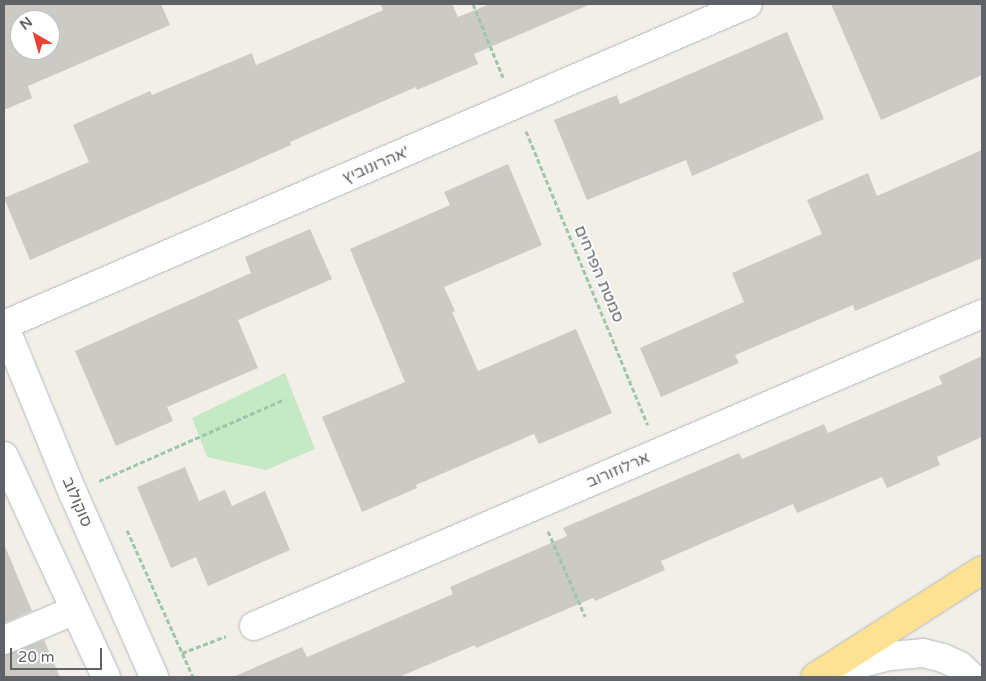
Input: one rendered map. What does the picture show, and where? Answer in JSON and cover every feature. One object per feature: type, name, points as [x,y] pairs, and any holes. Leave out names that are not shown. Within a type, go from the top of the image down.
[{"type":"highway","points":[[818,675],[982,570]]},
{"type":"street","name":"אהרונוביץ'","points":[[4,325],[748,4]]},
{"type":"street","name":"ארלוזורוב","points":[[254,626],[982,314]]},
{"type":"street","name":"סוקולוב","points":[[4,325],[73,493],[154,677]]},
{"type":"street","points":[[4,456],[106,677]]},
{"type":"street","points":[[4,640],[75,610]]},
{"type":"street","points":[[818,675],[890,656],[922,653],[943,658],[960,666],[972,677]]},
{"type":"path","name":"סמטת הפרחים","points":[[472,4],[660,452]]},
{"type":"path","points":[[73,493],[285,399]]},
{"type":"path","points":[[537,505],[585,616]]},
{"type":"path","points":[[127,530],[193,677]]},
{"type":"path","points":[[182,652],[254,626]]},
{"type":"green space","points":[[285,373],[315,449],[266,470],[207,457],[192,418]]},
{"type":"building","points":[[4,4],[161,4],[170,25],[28,86],[32,98],[4,110]]},
{"type":"building","points":[[380,4],[452,4],[458,17],[490,4],[591,4],[474,54],[478,64],[417,90],[416,87],[290,142],[291,145],[30,260],[4,198],[89,162],[73,125],[150,91],[152,95],[252,53],[256,65],[383,10]]},
{"type":"building","points":[[831,4],[982,4],[982,75],[881,120]]},
{"type":"building","points":[[787,32],[824,119],[692,176],[686,160],[587,200],[554,120],[617,95],[620,104]]},
{"type":"building","points":[[982,150],[982,258],[855,311],[853,305],[735,355],[739,363],[661,397],[640,348],[744,302],[732,273],[822,234],[807,200],[868,173],[877,196]]},
{"type":"building","points":[[508,164],[542,245],[444,287],[455,311],[452,312],[478,371],[576,329],[612,413],[539,444],[534,434],[416,485],[417,488],[362,512],[322,417],[405,382],[350,249],[450,205],[444,192]]},
{"type":"building","points":[[310,229],[332,279],[238,320],[258,368],[167,407],[173,421],[116,446],[75,351],[251,273],[245,257]]},
{"type":"building","points":[[982,356],[982,437],[937,457],[940,465],[887,488],[882,477],[797,513],[793,504],[661,561],[665,570],[595,601],[593,598],[476,648],[475,645],[399,677],[233,677],[302,647],[307,657],[453,594],[450,587],[567,536],[563,528],[739,453],[742,459],[824,424],[828,433],[942,384],[939,376]]},
{"type":"building","points":[[185,467],[199,501],[225,490],[232,506],[265,491],[290,550],[208,586],[196,557],[171,568],[137,487]]},
{"type":"building","points":[[4,544],[32,611],[4,623]]},
{"type":"building","points":[[44,640],[60,677],[4,677],[4,655]]}]
